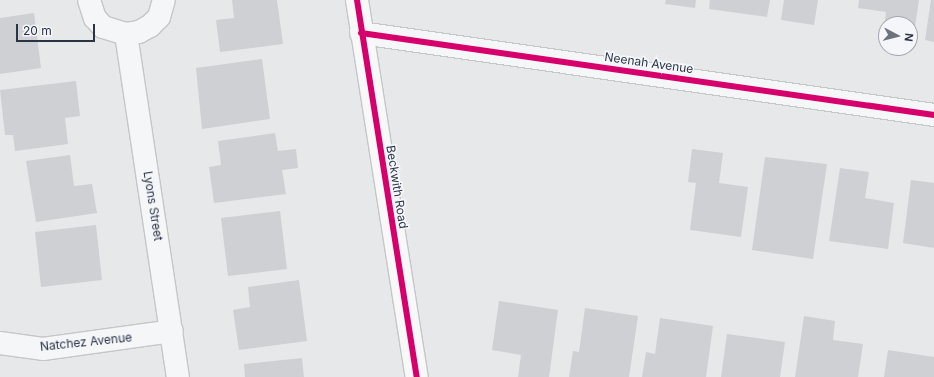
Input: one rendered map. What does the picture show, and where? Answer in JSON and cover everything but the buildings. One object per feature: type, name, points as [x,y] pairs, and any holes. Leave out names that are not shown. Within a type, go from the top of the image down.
[{"type":"street","points":[[89,0],[95,18],[103,27],[126,34],[139,32],[150,26],[159,17],[164,0]]},
{"type":"street","name":"Beckwith Road","points":[[357,0],[417,377]]},
{"type":"street","name":"Neenah Avenue","points":[[362,33],[934,115]]},
{"type":"street","name":"Lyons Street","points":[[126,34],[178,377]]},
{"type":"street","name":"Natchez Avenue","points":[[0,343],[43,349],[172,332]]},
{"type":"cycle path","points":[[357,0],[417,377]]},
{"type":"cycle path","points":[[361,33],[934,115]]}]
